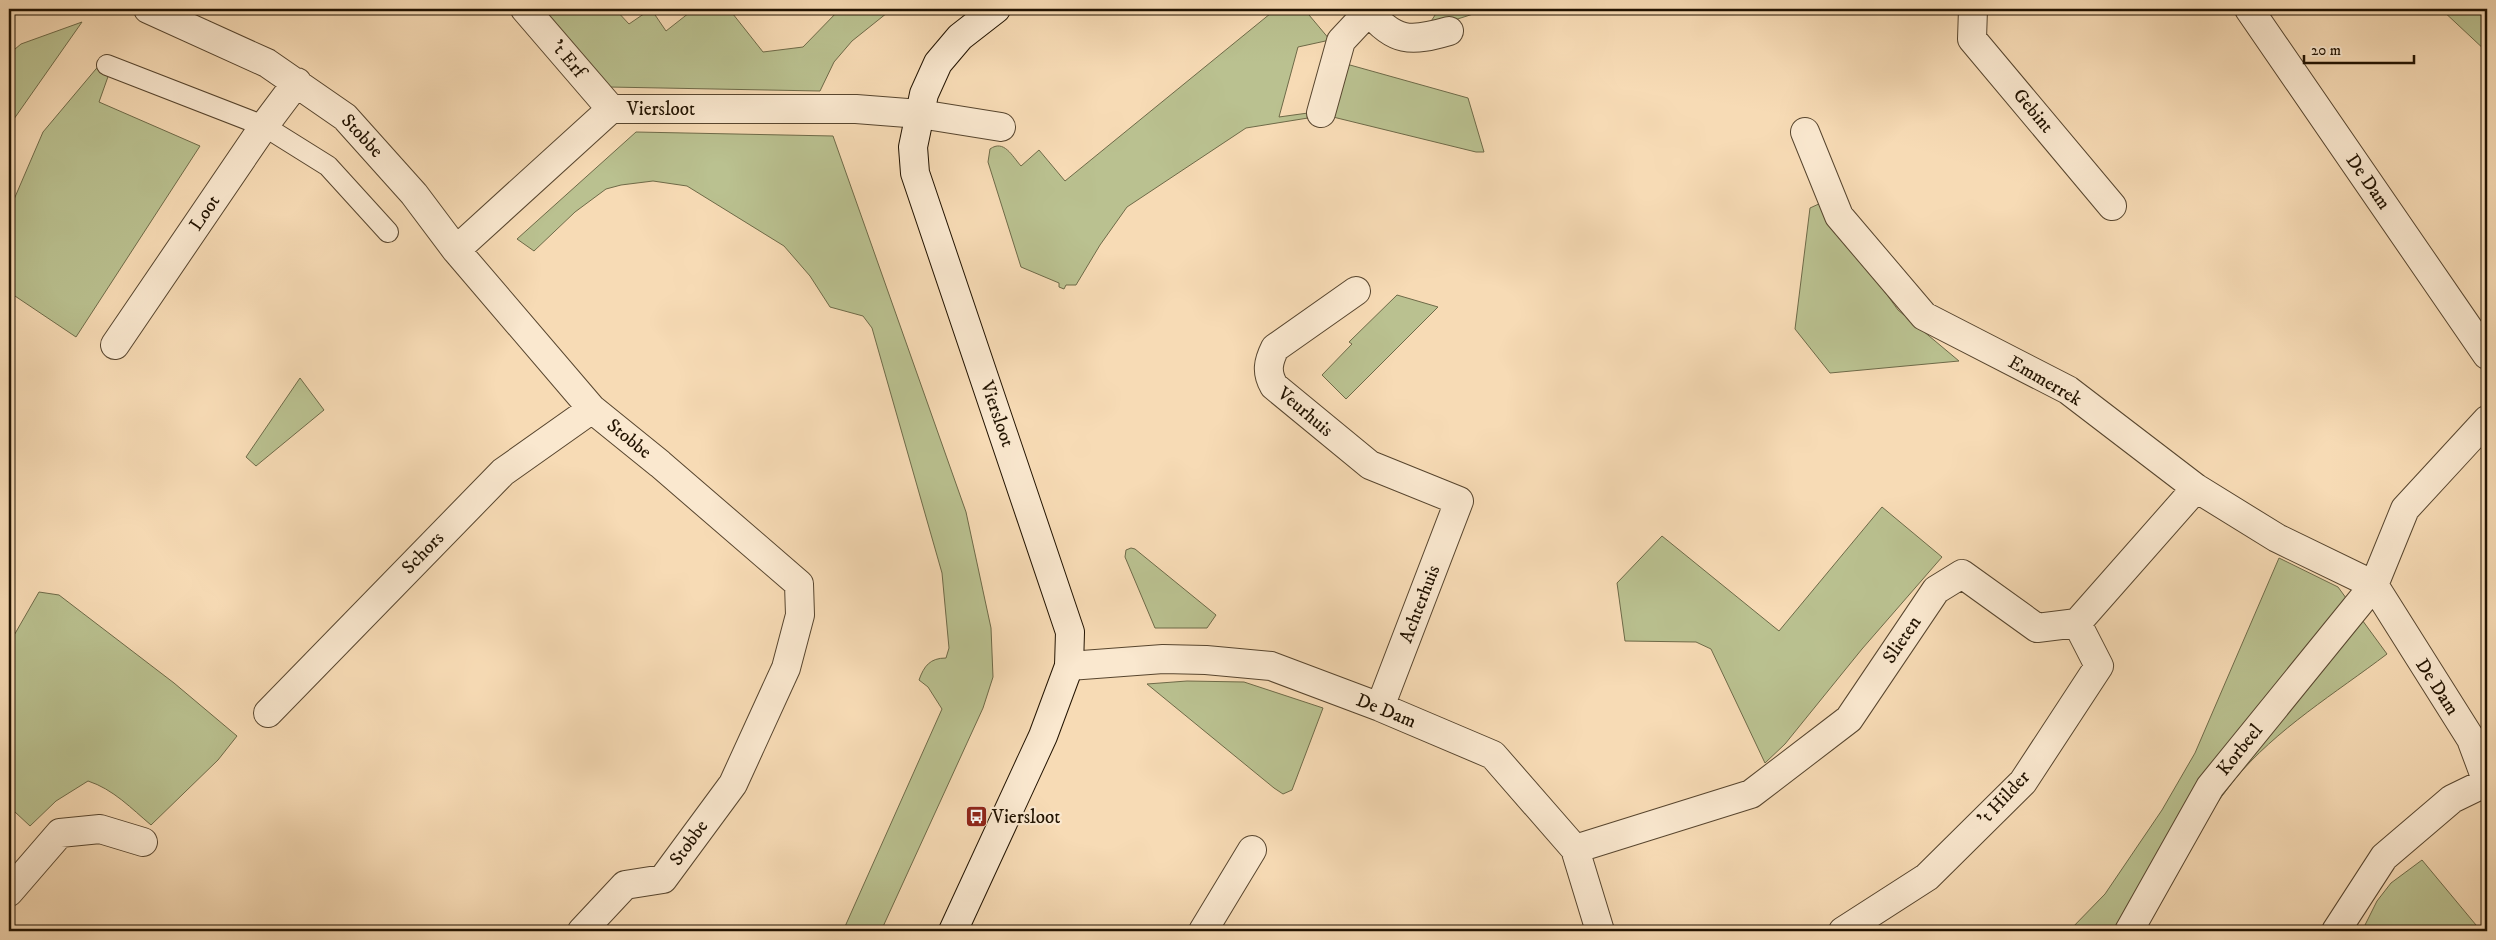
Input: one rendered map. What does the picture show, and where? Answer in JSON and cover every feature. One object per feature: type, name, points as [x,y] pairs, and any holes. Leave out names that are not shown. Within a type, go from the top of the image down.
[{"type":"street","name":"Stobbe","points":[[148,9],[257,59],[297,82],[336,109],[414,194],[456,250],[592,409],[660,464],[798,584],[800,615],[786,668],[733,784],[663,880],[625,885],[582,931]]},
{"type":"street","name":"'t Erf","points":[[525,9],[611,110]]},
{"type":"street","name":"Viersloot","points":[[953,931],[1043,736],[1069,666],[1070,632],[915,173],[913,147],[924,94],[938,63],[960,36],[996,9]]},
{"type":"street","name":"Gebint","points":[[1972,9],[1972,39],[2112,206]]},
{"type":"street","name":"De Dam","points":[[2249,9],[2487,354]]},
{"type":"street","points":[[1321,113],[1341,41],[1368,10],[1400,38],[1422,39],[1450,30]]},
{"type":"street","name":"Loot","points":[[115,346],[264,126],[297,82]]},
{"type":"street","name":"Viersloot","points":[[456,250],[611,110],[856,109],[920,114],[1001,127]]},
{"type":"street","name":"Emmerrek","points":[[1805,132],[1838,216],[1924,316],[2068,390],[2196,488],[2278,538],[2374,585]]},
{"type":"street","name":"Veurhuis","points":[[1356,291],[1275,348],[1268,363],[1271,382],[1370,465],[1459,501]]},
{"type":"street","name":"Schors","points":[[268,713],[503,472],[592,409]]},
{"type":"street","points":[[2374,585],[2405,509],[2487,420]]},
{"type":"street","points":[[2077,623],[2196,488]]},
{"type":"street","name":"Achterhuis","points":[[1380,708],[1459,501]]},
{"type":"street","name":"Slieten","points":[[1575,850],[1751,794],[1849,720],[1936,590],[1962,574],[2037,628],[2077,623]]},
{"type":"street","name":"De Dam","points":[[2336,931],[2384,857],[2452,799],[2487,782],[2479,735],[2374,585]]},
{"type":"street","name":"Korbeel","points":[[2129,931],[2210,787],[2374,585]]},
{"type":"street","name":"'t Hilder","points":[[1843,931],[1927,877],[2023,782],[2099,666],[2077,623]]},
{"type":"street","name":"De Dam","points":[[1069,666],[1163,659],[1206,660],[1271,666],[1380,708],[1493,755],[1575,850],[1600,931]]},
{"type":"street","points":[[9,892],[60,834],[100,829],[143,842]]},
{"type":"street","points":[[1204,931],[1252,850]]},
{"type":"lane","points":[[107,65],[264,126],[328,166],[388,232]]},
{"type":"green space","points":[[542,9],[615,9],[629,24],[651,9],[666,31],[694,9],[729,9],[763,52],[803,47],[840,9],[892,9],[852,41],[834,62],[820,91],[609,87]]},
{"type":"green space","points":[[1276,9],[1304,9],[1330,40],[1298,47],[1279,117],[1308,113],[1308,118],[1246,128],[1127,207],[1100,245],[1076,285],[1066,285],[1064,289],[1059,287],[1059,283],[1021,267],[988,162],[990,149],[995,146],[1004,147],[1021,166],[1039,150],[1065,181]]},
{"type":"green space","points":[[1439,9],[1489,9],[1426,29]]},
{"type":"green space","points":[[2441,9],[2487,9],[2487,52]]},
{"type":"green space","points":[[82,22],[9,126],[9,54],[21,44]]},
{"type":"green space","points":[[101,63],[110,71],[99,102],[200,146],[76,337],[9,292],[9,211],[43,132]]},
{"type":"green space","points":[[1350,65],[1468,98],[1484,152],[1476,152],[1333,117],[1347,67]]},
{"type":"green space","points":[[636,132],[833,136],[966,512],[991,628],[993,677],[983,708],[881,931],[843,931],[942,709],[928,687],[919,680],[928,664],[936,659],[946,658],[949,648],[942,573],[872,328],[863,316],[830,307],[810,276],[784,246],[687,186],[653,181],[606,189],[575,212],[534,251],[517,239]]},
{"type":"green space","points":[[1821,203],[1898,310],[1959,361],[1830,373],[1795,329],[1810,208]]},
{"type":"green space","points":[[1397,295],[1438,307],[1346,399],[1322,375],[1352,344],[1349,342]]},
{"type":"green space","points":[[300,378],[324,410],[256,466],[246,457]]},
{"type":"green space","points":[[1882,507],[1942,557],[1862,649],[1785,744],[1765,763],[1711,649],[1696,642],[1625,641],[1617,583],[1662,536],[1779,631]]},
{"type":"green space","points":[[1135,549],[1216,615],[1207,628],[1155,628],[1125,557],[1126,550]]},
{"type":"green space","points":[[2279,558],[2338,587],[2387,654],[2287,728],[2251,761],[2235,779],[2197,834],[2142,931],[2069,931],[2105,894],[2162,810],[2195,753]]},
{"type":"green space","points":[[39,592],[59,595],[174,683],[237,736],[218,760],[151,825],[114,794],[88,781],[56,801],[30,826],[15,812],[9,818],[9,644]]},
{"type":"green space","points":[[1187,681],[1244,682],[1323,708],[1292,790],[1283,794],[1274,788],[1147,684]]},
{"type":"green space","points":[[2422,860],[2481,931],[2362,931],[2377,901],[2391,883]]},
{"type":"place","name":"Viersloot","points":[[976,817]]}]
